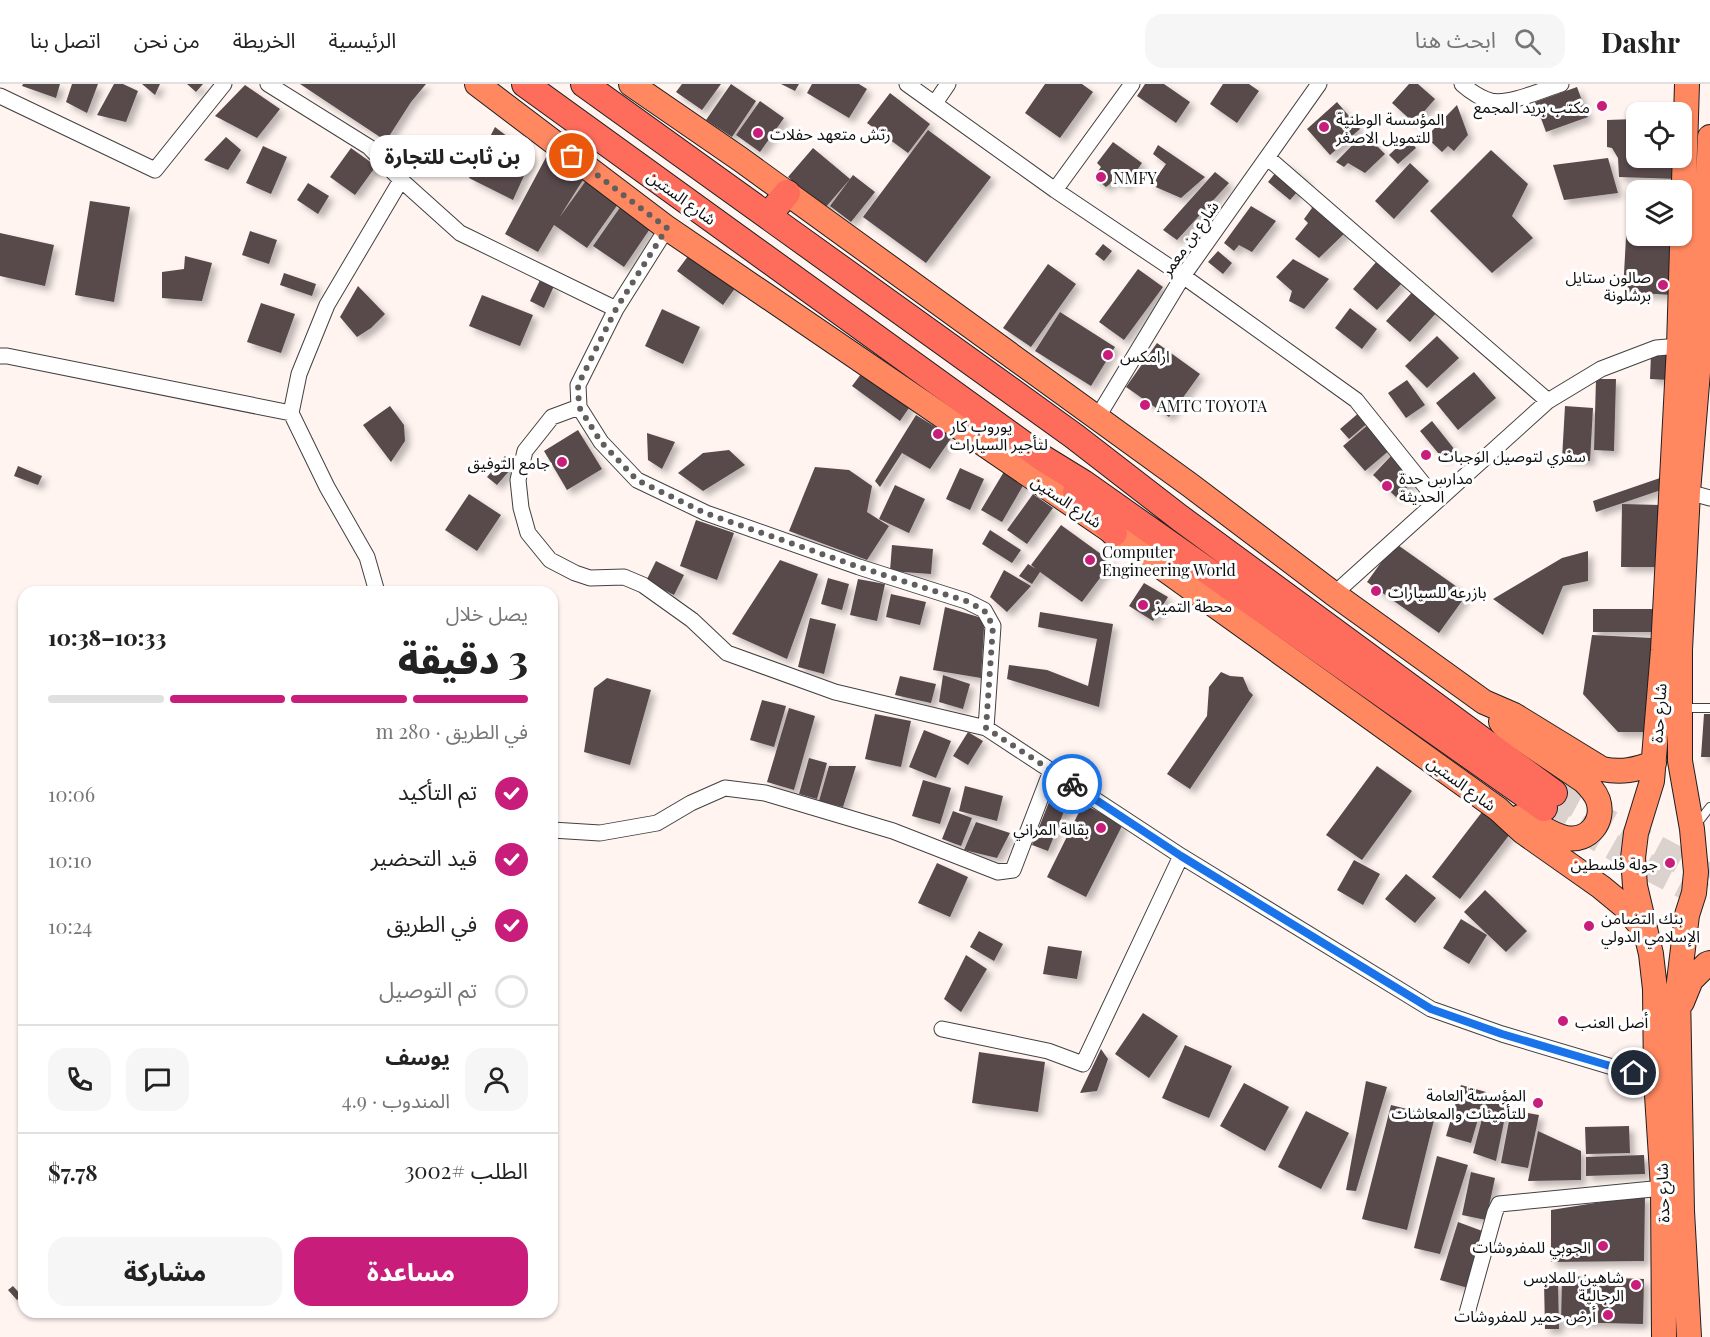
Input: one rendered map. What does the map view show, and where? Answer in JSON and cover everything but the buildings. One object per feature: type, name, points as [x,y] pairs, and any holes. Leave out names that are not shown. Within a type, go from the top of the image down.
[{"type":"highway","name":"شارع الستين","points":[[525,84],[1044,459],[1083,483],[1549,800],[1074,436],[584,84]]},
{"type":"highway","points":[[768,216],[787,193]]},
{"type":"highway","points":[[1044,459],[1114,533]]},
{"type":"main road","name":"شارع الستين","points":[[477,84],[667,228],[1114,533],[1498,809],[1523,832],[1624,906],[1645,931]]},
{"type":"main road","points":[[631,84],[787,193],[1485,702],[1514,715],[1602,769],[1617,772],[1633,771],[1654,763]]},
{"type":"main road","name":"شارع حدة","points":[[1664,1337],[1663,1188],[1656,1080],[1655,989],[1651,954],[1635,886],[1633,858],[1636,833],[1652,781],[1663,650],[1679,346],[1687,84]]},
{"type":"main road","name":"شارع حدة","points":[[1689,1337],[1682,1211],[1678,990],[1682,951],[1701,836],[1680,761],[1680,650],[1699,495],[1700,348],[1710,136]]},
{"type":"main road","points":[[1485,702],[1507,729],[1584,782],[1594,792],[1600,810],[1599,821],[1594,828],[1585,836],[1576,838],[1564,837],[1498,809]]},
{"type":"main road","points":[[1679,1007],[1691,980],[1710,963]]},
{"type":"street","points":[[0,96],[155,170],[224,84]]},
{"type":"street","points":[[268,84],[369,147],[401,180],[460,233],[616,309]]},
{"type":"street","points":[[907,84],[1055,190],[1183,276],[1356,400],[1437,501]]},
{"type":"street","points":[[935,103],[948,84]]},
{"type":"street","points":[[1055,190],[1132,84]]},
{"type":"street","name":"شارع بن معمر","points":[[1097,418],[1183,276],[1318,84]]},
{"type":"street","points":[[1462,84],[1474,93],[1492,101],[1513,99],[1560,84]]},
{"type":"street","points":[[1268,158],[1548,401]]},
{"type":"street","points":[[375,586],[367,557],[327,487],[291,413],[299,374],[327,305],[401,180]]},
{"type":"street","points":[[667,228],[616,309],[578,385],[579,407],[601,442],[637,480],[705,513],[859,567],[966,601],[984,610],[993,626],[986,728]]},
{"type":"street","points":[[1334,594],[1548,401],[1601,369],[1656,348],[1679,346]]},
{"type":"street","points":[[0,356],[291,413]]},
{"type":"street","points":[[579,407],[552,417],[525,451],[518,480],[521,508],[528,533],[550,560],[590,578],[624,577],[643,585],[692,620],[728,653],[835,692],[986,728],[1181,856],[1431,1009],[1502,1034],[1656,1080]]},
{"type":"street","points":[[558,830],[600,833],[657,823],[691,803],[725,788],[765,794],[893,831],[998,872],[1006,872],[1013,870],[1051,771]]},
{"type":"street","points":[[942,1029],[1047,1052],[1083,1064],[1181,856]]},
{"type":"street","points":[[1467,1313],[1499,1204],[1663,1188]]},
{"type":"lane","points":[[1680,708],[1710,708]]},
{"type":"lane","points":[[1701,836],[1710,807]]},
{"type":"tunnel","points":[[1554,793],[1710,877]]},
{"type":"tunnel","points":[[1544,808],[1710,899]]},
{"type":"way so far","points":[[572,156],[667,228],[616,309],[578,385],[579,407],[601,442],[637,480],[705,513],[859,567],[966,601],[984,610],[993,626],[986,728],[1072,784]]},
{"type":"place","name":"مكتب بريد المجمع","points":[[1602,106]]},
{"type":"place","name":"المؤسسة الوطنية للتمويل الاصغر","points":[[1324,127]]},
{"type":"place","name":"رتش متعهد حفلات","points":[[758,133]]},
{"type":"place","name":"بن ثابت للتجارة","points":[[572,156]]},
{"type":"place","name":"NMFY","points":[[1101,177]]},
{"type":"place","name":"صالون ستايل برشلونة","points":[[1663,285]]},
{"type":"place","name":"ارامكس","points":[[1108,355]]},
{"type":"place","name":"AMTC TOYOTA","points":[[1145,405]]},
{"type":"place","name":"يوروب كار لتأجير السيارات","points":[[938,434]]},
{"type":"place","name":"سفري لتوصيل الوجبات","points":[[1426,455]]},
{"type":"place","name":"جامع التوفيق","points":[[562,462]]},
{"type":"place","name":"مدارس حدة الحديثة","points":[[1387,486]]},
{"type":"place","name":"Computer Engineering World","points":[[1090,560]]},
{"type":"place","name":"بازرعه للسيارات","points":[[1376,591]]},
{"type":"place","name":"محطة التميز","points":[[1143,605]]},
{"type":"place","name":"بقالة المراني","points":[[1101,828]]},
{"type":"place","name":"جولة فلسطين","points":[[1670,863]]},
{"type":"place","name":"بنك التضامن الإسلامي الدولي","points":[[1589,926]]},
{"type":"place","name":"أصل العنب","points":[[1563,1021]]},
{"type":"place","name":"المؤسسة العامة للتأمينات والمعاشات","points":[[1538,1103]]},
{"type":"place","name":"الجوبي للمفروشات","points":[[1603,1246]]},
{"type":"place","name":"شاهين للملابس الرجالية","points":[[1636,1285]]},
{"type":"place","name":"أرض حمير للمفروشات","points":[[1608,1315]]},
{"type":"route","points":[[1072,784],[1181,856],[1431,1009],[1502,1034],[1634,1073]]}]
